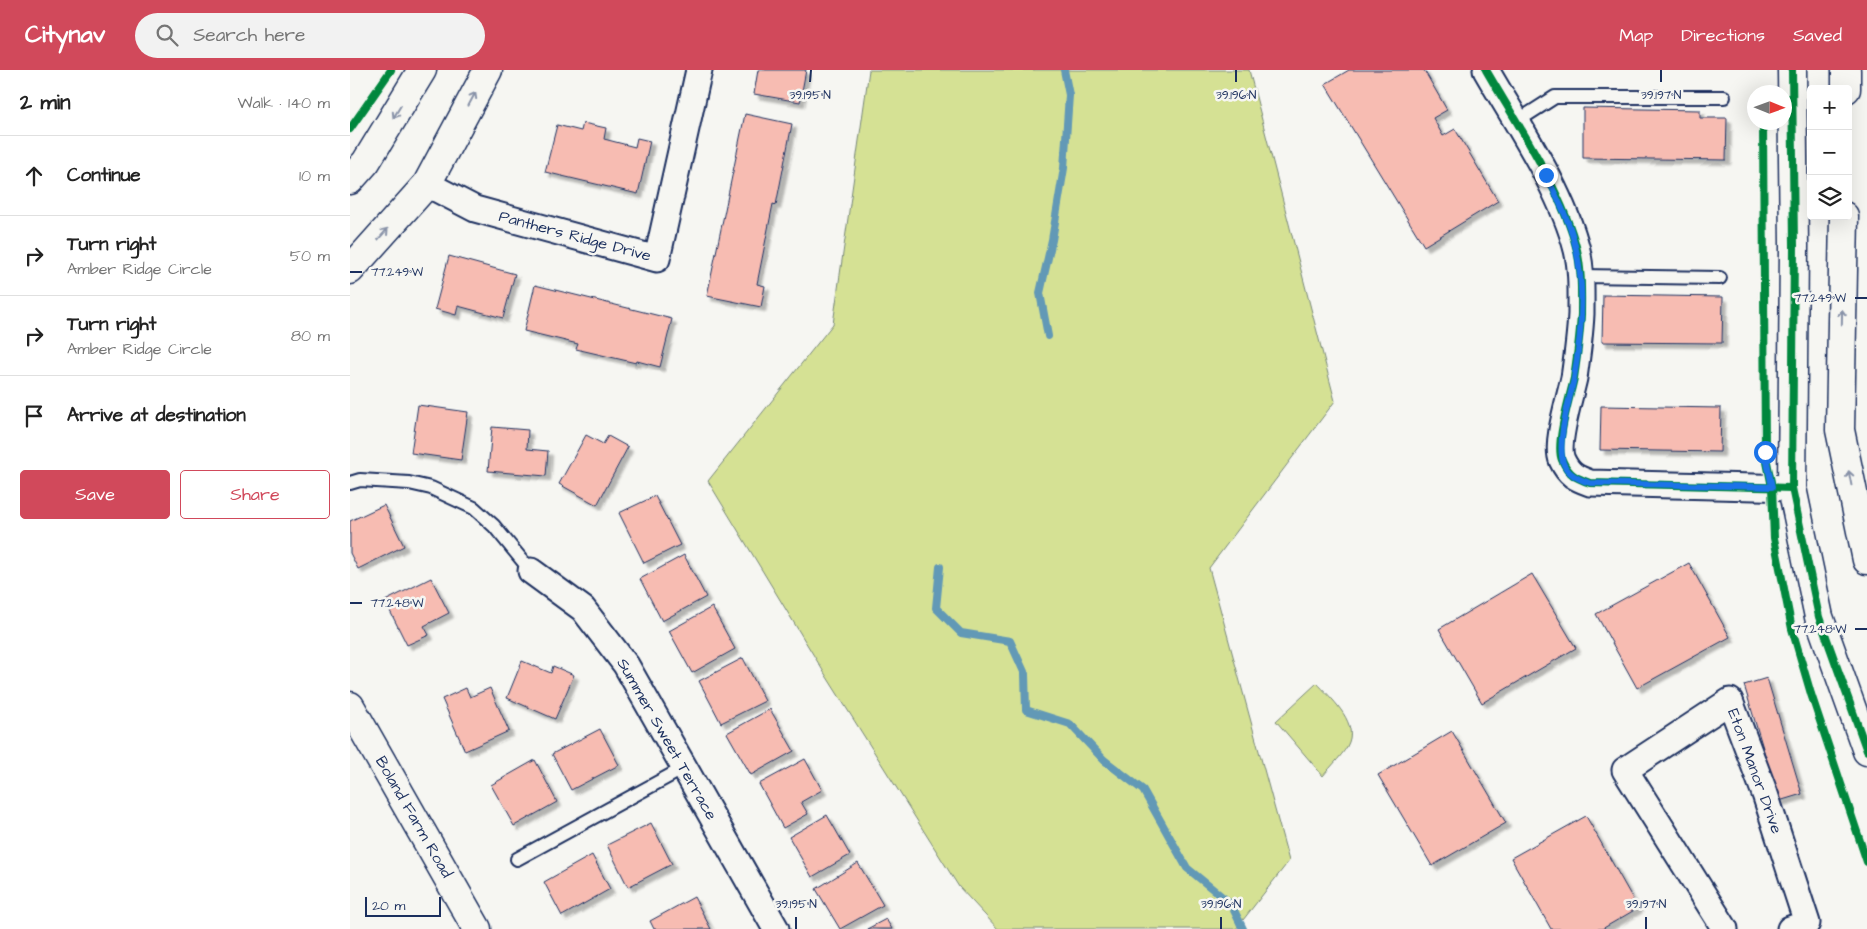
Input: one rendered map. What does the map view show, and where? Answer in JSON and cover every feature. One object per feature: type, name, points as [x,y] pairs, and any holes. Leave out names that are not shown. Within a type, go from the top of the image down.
[{"type":"street","points":[[350,180],[366,162],[422,70]]},
{"type":"street","points":[[350,270],[428,184],[488,70]]},
{"type":"street","name":"Panthers Ridge Drive","points":[[428,184],[475,209],[657,259],[699,70]]},
{"type":"street","points":[[1486,70],[1546,175],[1568,220],[1577,250],[1581,276],[1580,330],[1574,379],[1562,432],[1562,459],[1573,478],[1590,483],[1792,488]]},
{"type":"street","points":[[1792,70],[1794,246],[1792,488],[1819,617],[1867,751]]},
{"type":"street","points":[[1846,70],[1846,85]]},
{"type":"street","points":[[1844,220],[1840,430],[1867,560]]},
{"type":"street","name":"Summer Sweet Terrace","points":[[531,572],[583,609],[626,665],[776,929]]},
{"type":"street","name":"Eton Manor Drive","points":[[1725,929],[1625,770],[1730,701],[1765,794],[1807,923],[1790,929]]},
{"type":"street","name":"Boland Farm Road","points":[[350,706],[478,929]]},
{"type":"lane","points":[[1516,122],[1555,97],[1724,97]]},
{"type":"lane","points":[[1581,276],[1720,278]]},
{"type":"lane","points":[[350,483],[360,480],[409,483],[431,488],[474,508],[494,526],[531,572]]},
{"type":"lane","points":[[517,859],[684,768]]},
{"type":"green space","points":[[869,70],[1249,70],[1335,401],[1209,568],[1289,861],[1236,929],[998,929],[959,887],[825,674],[708,481],[833,324]]},
{"type":"green space","points":[[1317,683],[1341,710],[1349,726],[1350,734],[1345,750],[1323,776],[1276,721]]},
{"type":"building","points":[[758,70],[806,70],[800,102],[754,94]]},
{"type":"building","points":[[1349,70],[1424,70],[1447,110],[1433,118],[1443,136],[1455,129],[1498,201],[1424,246],[1325,84]]},
{"type":"building","points":[[1583,108],[1700,110],[1700,118],[1727,118],[1726,160],[1583,158]]},
{"type":"building","points":[[745,114],[792,124],[776,205],[773,204],[757,284],[765,286],[761,307],[707,296]]},
{"type":"building","points":[[583,123],[606,128],[604,139],[635,147],[637,138],[650,141],[638,194],[545,172],[557,125],[581,131]]},
{"type":"building","points":[[449,256],[515,274],[503,318],[458,306],[456,315],[435,309]]},
{"type":"building","points":[[535,285],[672,319],[660,367],[576,349],[578,344],[524,331]]},
{"type":"building","points":[[1603,295],[1723,297],[1722,343],[1602,342]]},
{"type":"building","points":[[418,405],[468,412],[461,460],[411,453]]},
{"type":"building","points":[[1601,406],[1721,408],[1720,452],[1600,450]]},
{"type":"building","points":[[492,427],[528,430],[527,449],[548,451],[546,476],[488,471]]},
{"type":"building","points":[[586,435],[603,444],[608,436],[628,447],[597,505],[559,484]]},
{"type":"building","points":[[655,496],[680,545],[644,563],[619,513]]},
{"type":"building","points":[[384,505],[404,546],[358,569],[350,553],[350,521]]},
{"type":"building","points":[[684,555],[706,597],[662,621],[640,579]]},
{"type":"building","points":[[1689,563],[1730,637],[1637,688],[1596,614]]},
{"type":"building","points":[[1532,574],[1576,648],[1482,703],[1439,629]]},
{"type":"building","points":[[431,578],[449,613],[424,626],[429,635],[407,645],[385,601]]},
{"type":"building","points":[[712,607],[735,649],[692,673],[669,631]]},
{"type":"building","points":[[743,658],[765,701],[721,723],[699,681]]},
{"type":"building","points":[[522,661],[551,673],[553,666],[574,675],[555,719],[507,698]]},
{"type":"building","points":[[1767,678],[1802,794],[1779,801],[1744,685]]},
{"type":"building","points":[[466,688],[470,697],[490,688],[509,731],[465,751],[442,699]]},
{"type":"building","points":[[770,709],[794,751],[751,775],[727,733]]},
{"type":"building","points":[[600,729],[619,765],[571,790],[552,754]]},
{"type":"building","points":[[1452,731],[1506,823],[1432,866],[1378,775]]},
{"type":"building","points":[[805,759],[822,790],[801,802],[808,814],[783,828],[759,784]]},
{"type":"building","points":[[535,760],[557,802],[514,826],[491,785]]},
{"type":"building","points":[[827,815],[850,855],[812,877],[789,837]]},
{"type":"building","points":[[1586,816],[1638,908],[1602,929],[1551,929],[1511,858]]},
{"type":"building","points":[[651,823],[672,864],[628,887],[607,845]]},
{"type":"building","points":[[592,855],[610,889],[562,916],[544,882]]},
{"type":"building","points":[[858,863],[883,905],[840,929],[816,889]]},
{"type":"building","points":[[694,897],[711,929],[654,929],[650,921]]},
{"type":"building","points":[[886,919],[892,929],[867,929]]},
{"type":"waterway","points":[[1048,336],[1040,293],[1052,240],[1064,168],[1069,95],[1064,70]]},
{"type":"waterway","points":[[940,567],[936,608],[961,633],[1010,641],[1025,674],[1026,710],[1070,724],[1104,760],[1143,790],[1187,868],[1231,904],[1243,929]]},
{"type":"cycle path","points":[[350,129],[391,70]]},
{"type":"cycle path","points":[[1486,70],[1550,181],[1570,227],[1579,258],[1581,290],[1579,338],[1574,378],[1560,443],[1560,453],[1567,469],[1570,473],[1590,483],[1792,488]]},
{"type":"cycle path","points":[[1792,70],[1794,246],[1792,488],[1819,617],[1867,751]]},
{"type":"cycle path","points":[[1763,130],[1765,452],[1772,487],[1774,538],[1792,629],[1811,694],[1867,862]]},
{"type":"route","points":[[1546,175],[1568,220],[1577,250],[1581,276],[1580,330],[1574,379],[1562,432],[1562,459],[1573,478],[1590,483],[1772,487],[1765,452]]}]
